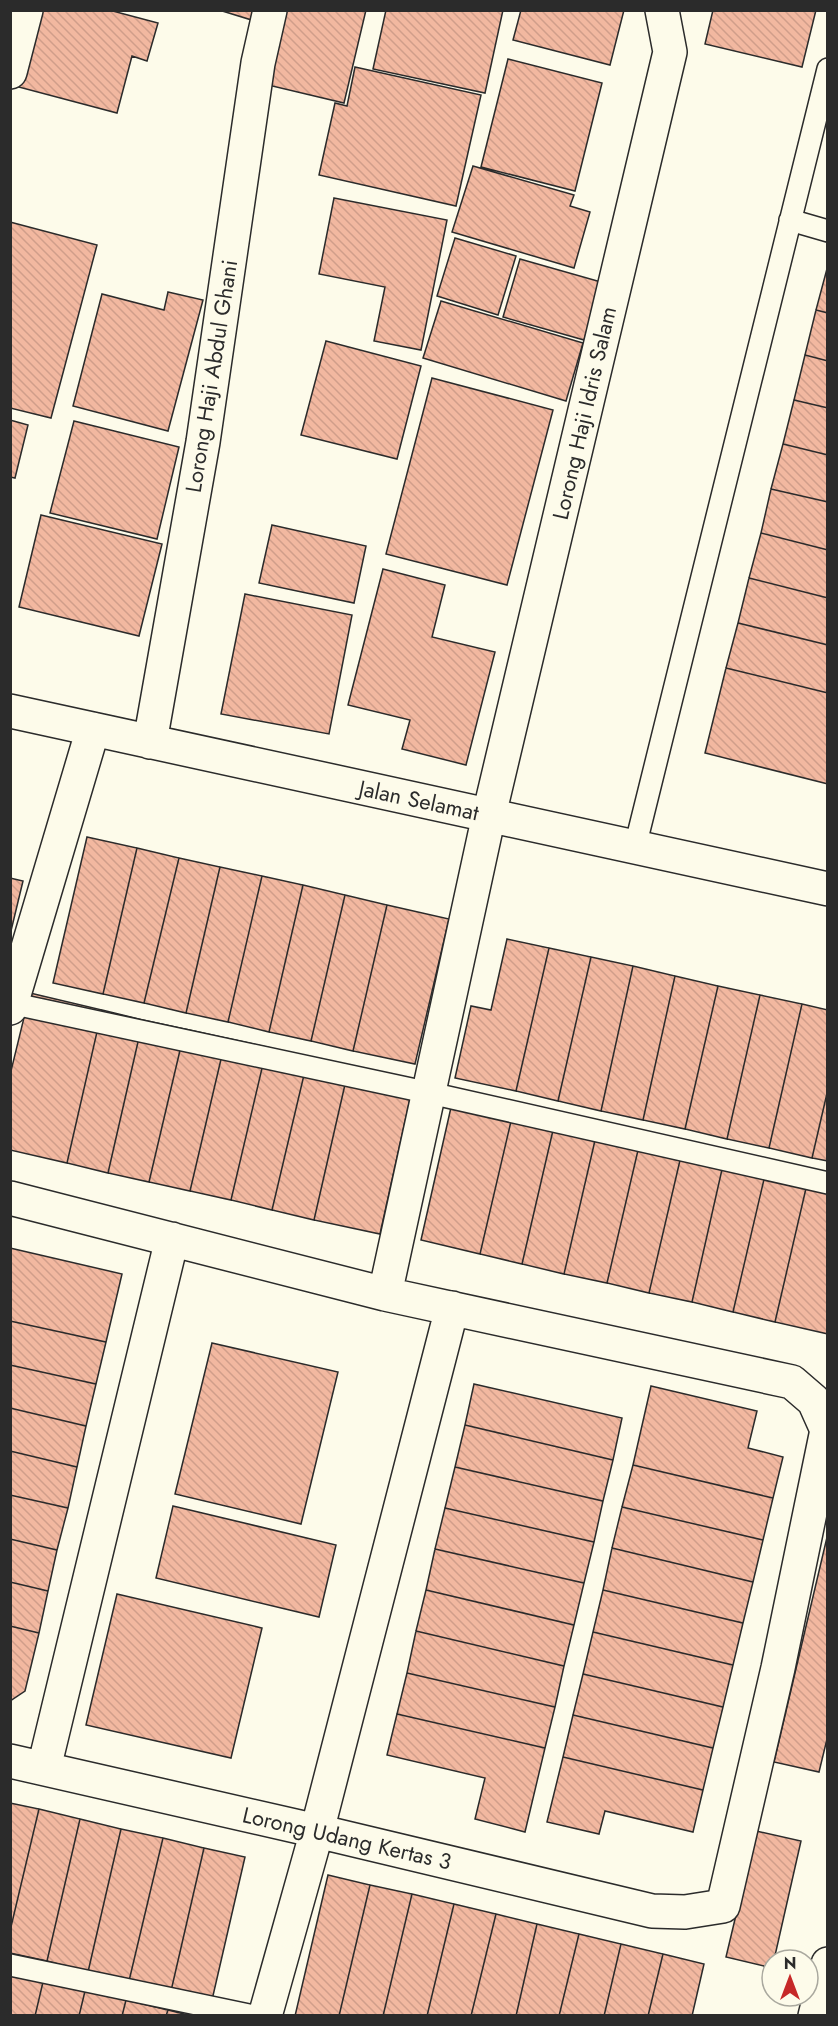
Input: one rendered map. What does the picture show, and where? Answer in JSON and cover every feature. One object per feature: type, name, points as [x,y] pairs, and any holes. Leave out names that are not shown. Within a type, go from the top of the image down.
[{"type":"street","points":[[10,72],[26,10]]},
{"type":"street","name":"Lorong Haji Abdul Ghani","points":[[150,742],[203,442],[258,63],[270,10]]},
{"type":"street","name":"Lorong Haji Idris Salam","points":[[385,1294],[489,815],[670,52],[662,10]]},
{"type":"street","name":"Jalan Selamat","points":[[10,711],[828,889]]},
{"type":"street","points":[[11,1005],[93,729]]},
{"type":"street","points":[[10,1198],[385,1294],[452,1308],[317,1831],[265,2016]]},
{"type":"street","points":[[44,1768],[172,1239]]},
{"type":"street","name":"Lorong Udang Kertas 3","points":[[10,1761],[652,1911],[684,1912],[723,1906],[778,1668],[827,1430],[814,1401],[792,1382],[452,1308]]},
{"type":"street","points":[[815,2016],[828,1964]]},
{"type":"lane","points":[[635,847],[828,69]]},
{"type":"lane","points":[[790,220],[828,231]]},
{"type":"lane","points":[[11,1005],[430,1093],[828,1183]]},
{"type":"lane","points":[[10,1965],[254,2016]]},
{"type":"building","points":[[34,10],[109,10],[158,23],[147,61],[132,56],[117,113],[15,86]]},
{"type":"building","points":[[219,10],[261,10],[258,22]]},
{"type":"building","points":[[285,10],[366,10],[344,103],[268,85]]},
{"type":"building","points":[[386,10],[503,10],[485,93],[373,69]]},
{"type":"building","points":[[521,10],[624,10],[610,65],[513,40]]},
{"type":"building","points":[[713,10],[816,10],[802,67],[705,44]]},
{"type":"building","points":[[508,59],[602,83],[575,191],[481,167]]},
{"type":"building","points":[[355,67],[481,95],[456,206],[319,175],[335,103],[347,106]]},
{"type":"building","points":[[473,166],[574,195],[570,206],[590,212],[574,268],[452,232]]},
{"type":"building","points":[[334,198],[447,220],[421,350],[374,341],[385,287],[319,274]]},
{"type":"building","points":[[10,222],[97,245],[51,418],[10,408]]},
{"type":"building","points":[[455,238],[516,256],[498,315],[437,296]]},
{"type":"building","points":[[520,259],[601,282],[584,340],[503,317]]},
{"type":"building","points":[[828,265],[828,313],[816,310]]},
{"type":"building","points":[[168,292],[203,300],[168,431],[73,406],[102,294],[164,310]]},
{"type":"building","points":[[441,301],[583,343],[566,401],[423,358]]},
{"type":"building","points":[[816,310],[828,313],[828,361],[805,355]]},
{"type":"building","points":[[326,341],[421,366],[397,459],[301,435]]},
{"type":"building","points":[[805,355],[828,361],[828,408],[794,400]]},
{"type":"building","points":[[432,378],[553,410],[507,585],[386,554]]},
{"type":"building","points":[[794,400],[828,408],[828,455],[783,444]]},
{"type":"building","points":[[10,420],[28,425],[15,478],[10,477]]},
{"type":"building","points":[[74,421],[179,447],[157,539],[50,513]]},
{"type":"building","points":[[783,444],[828,455],[828,502],[771,489]]},
{"type":"building","points":[[771,489],[828,502],[828,550],[761,533]]},
{"type":"building","points":[[41,515],[162,544],[139,636],[19,607]]},
{"type":"building","points":[[272,525],[366,546],[354,603],[259,583]]},
{"type":"building","points":[[761,533],[828,550],[828,598],[749,578]]},
{"type":"building","points":[[383,569],[445,585],[432,637],[495,652],[466,765],[402,749],[410,720],[348,705]]},
{"type":"building","points":[[749,578],[828,598],[828,645],[738,623]]},
{"type":"building","points":[[245,594],[352,615],[329,734],[221,714]]},
{"type":"building","points":[[738,623],[828,645],[828,693],[726,668]]},
{"type":"building","points":[[726,668],[828,693],[828,784],[705,753]]},
{"type":"building","points":[[87,837],[137,848],[103,994],[53,983]]},
{"type":"building","points":[[137,848],[179,858],[144,1003],[103,994]]},
{"type":"building","points":[[179,858],[220,867],[186,1013],[144,1003]]},
{"type":"building","points":[[220,867],[262,876],[228,1022],[186,1013]]},
{"type":"building","points":[[262,876],[303,885],[269,1032],[228,1022]]},
{"type":"building","points":[[10,878],[23,881],[10,935]]},
{"type":"building","points":[[303,885],[345,895],[311,1041],[269,1032]]},
{"type":"building","points":[[345,895],[387,905],[353,1051],[311,1041]]},
{"type":"building","points":[[387,905],[449,919],[415,1064],[353,1051]]},
{"type":"building","points":[[507,939],[549,948],[516,1091],[455,1078],[471,1006],[491,1010]]},
{"type":"building","points":[[549,948],[591,957],[558,1101],[516,1091]]},
{"type":"building","points":[[591,957],[633,966],[601,1111],[558,1101]]},
{"type":"building","points":[[633,966],[675,976],[643,1120],[601,1111]]},
{"type":"building","points":[[675,976],[718,986],[685,1129],[643,1120]]},
{"type":"building","points":[[718,986],[760,995],[727,1139],[685,1129]]},
{"type":"building","points":[[30,993],[102,1010],[67,1163],[10,1150],[10,1075]]},
{"type":"building","points":[[760,995],[802,1004],[769,1148],[727,1139]]},
{"type":"building","points":[[802,1004],[828,1010],[828,1089],[812,1158],[769,1148]]},
{"type":"building","points":[[102,1010],[143,1020],[108,1173],[67,1163]]},
{"type":"building","points":[[143,1020],[185,1029],[149,1182],[108,1173]]},
{"type":"building","points":[[185,1029],[226,1038],[190,1191],[149,1182]]},
{"type":"building","points":[[226,1038],[267,1047],[231,1200],[190,1191]]},
{"type":"building","points":[[267,1047],[308,1058],[272,1210],[231,1200]]},
{"type":"building","points":[[308,1058],[349,1067],[314,1220],[272,1210]]},
{"type":"building","points":[[349,1067],[414,1081],[380,1234],[314,1220]]},
{"type":"building","points":[[828,1089],[828,1161],[812,1158]]},
{"type":"building","points":[[452,1103],[512,1117],[480,1254],[421,1240]]},
{"type":"building","points":[[512,1117],[554,1126],[522,1264],[480,1254]]},
{"type":"building","points":[[554,1126],[596,1136],[564,1274],[522,1264]]},
{"type":"building","points":[[596,1136],[639,1146],[607,1283],[564,1274]]},
{"type":"building","points":[[639,1146],[681,1156],[649,1293],[607,1283]]},
{"type":"building","points":[[681,1156],[723,1165],[692,1302],[649,1293]]},
{"type":"building","points":[[723,1165],[765,1175],[733,1312],[692,1302]]},
{"type":"building","points":[[765,1175],[807,1184],[775,1322],[733,1312]]},
{"type":"building","points":[[807,1184],[828,1189],[828,1334],[775,1322]]},
{"type":"building","points":[[10,1248],[122,1274],[106,1342],[10,1321]]},
{"type":"building","points":[[10,1321],[106,1342],[96,1384],[10,1365]]},
{"type":"building","points":[[212,1343],[338,1372],[301,1524],[175,1494]]},
{"type":"building","points":[[10,1365],[96,1384],[86,1426],[10,1408]]},
{"type":"building","points":[[474,1384],[622,1418],[613,1460],[465,1425]]},
{"type":"building","points":[[651,1386],[757,1411],[748,1448],[783,1457],[773,1498],[633,1465]]},
{"type":"building","points":[[10,1408],[86,1426],[77,1467],[10,1451]]},
{"type":"building","points":[[465,1425],[613,1460],[603,1501],[455,1467]]},
{"type":"building","points":[[10,1451],[77,1467],[68,1508],[10,1495]]},
{"type":"building","points":[[633,1465],[773,1498],[763,1540],[622,1507]]},
{"type":"building","points":[[455,1467],[603,1501],[594,1542],[445,1508]]},
{"type":"building","points":[[10,1495],[68,1508],[57,1550],[10,1539]]},
{"type":"building","points":[[173,1506],[336,1545],[319,1617],[156,1578]]},
{"type":"building","points":[[622,1507],[763,1540],[753,1582],[612,1548]]},
{"type":"building","points":[[445,1508],[594,1542],[584,1583],[435,1549]]},
{"type":"building","points":[[828,1533],[828,1735],[819,1772],[774,1762]]},
{"type":"building","points":[[10,1539],[57,1550],[48,1591],[10,1582]]},
{"type":"building","points":[[612,1548],[753,1582],[743,1623],[603,1590]]},
{"type":"building","points":[[435,1549],[584,1583],[574,1625],[426,1590]]},
{"type":"building","points":[[10,1582],[48,1591],[39,1633],[10,1626]]},
{"type":"building","points":[[426,1590],[574,1625],[564,1666],[416,1631]]},
{"type":"building","points":[[603,1590],[743,1623],[733,1665],[593,1632]]},
{"type":"building","points":[[117,1594],[262,1628],[231,1758],[86,1725]]},
{"type":"building","points":[[10,1626],[39,1633],[25,1691],[10,1701]]},
{"type":"building","points":[[416,1631],[564,1666],[555,1707],[407,1673]]},
{"type":"building","points":[[593,1632],[733,1665],[723,1707],[583,1674]]},
{"type":"building","points":[[407,1673],[555,1707],[545,1748],[397,1714]]},
{"type":"building","points":[[583,1674],[723,1707],[713,1748],[573,1715]]},
{"type":"building","points":[[397,1714],[545,1748],[525,1832],[475,1819],[485,1778],[387,1755]]},
{"type":"building","points":[[573,1715],[713,1748],[703,1790],[563,1757]]},
{"type":"building","points":[[563,1757],[703,1790],[693,1832],[605,1811],[599,1834],[547,1822]]},
{"type":"building","points":[[10,1803],[39,1809],[10,1931]]},
{"type":"building","points":[[39,1809],[80,1819],[47,1961],[10,1953],[10,1931]]},
{"type":"building","points":[[80,1819],[121,1829],[88,1972],[47,1961]]},
{"type":"building","points":[[121,1829],[163,1838],[129,1981],[88,1972]]},
{"type":"building","points":[[756,1831],[801,1841],[777,1948],[760,1948],[760,1965],[726,1957]]},
{"type":"building","points":[[163,1838],[204,1848],[171,1991],[129,1981]]},
{"type":"building","points":[[204,1848],[245,1857],[212,2000],[171,1991]]},
{"type":"building","points":[[328,1875],[370,1885],[339,2016],[295,2016]]},
{"type":"building","points":[[370,1885],[412,1894],[383,2016],[339,2016]]},
{"type":"building","points":[[412,1894],[454,1904],[427,2016],[383,2016]]},
{"type":"building","points":[[454,1904],[496,1914],[471,2016],[427,2016]]},
{"type":"building","points":[[496,1914],[537,1924],[516,2016],[471,2016]]},
{"type":"building","points":[[537,1924],[579,1934],[559,2016],[516,2016]]},
{"type":"building","points":[[579,1934],[621,1944],[604,2016],[559,2016]]},
{"type":"building","points":[[621,1944],[663,1954],[648,2016],[604,2016]]},
{"type":"building","points":[[663,1954],[704,1964],[692,2016],[648,2016]]},
{"type":"building","points":[[10,1974],[43,1982],[35,2016],[10,2016]]},
{"type":"building","points":[[43,1982],[85,1991],[79,2016],[35,2016]]},
{"type":"building","points":[[85,1991],[126,2000],[122,2016],[79,2016]]},
{"type":"building","points":[[126,2000],[168,2010],[166,2016],[122,2016]]},
{"type":"building","points":[[168,2010],[192,2016],[166,2016]]}]
